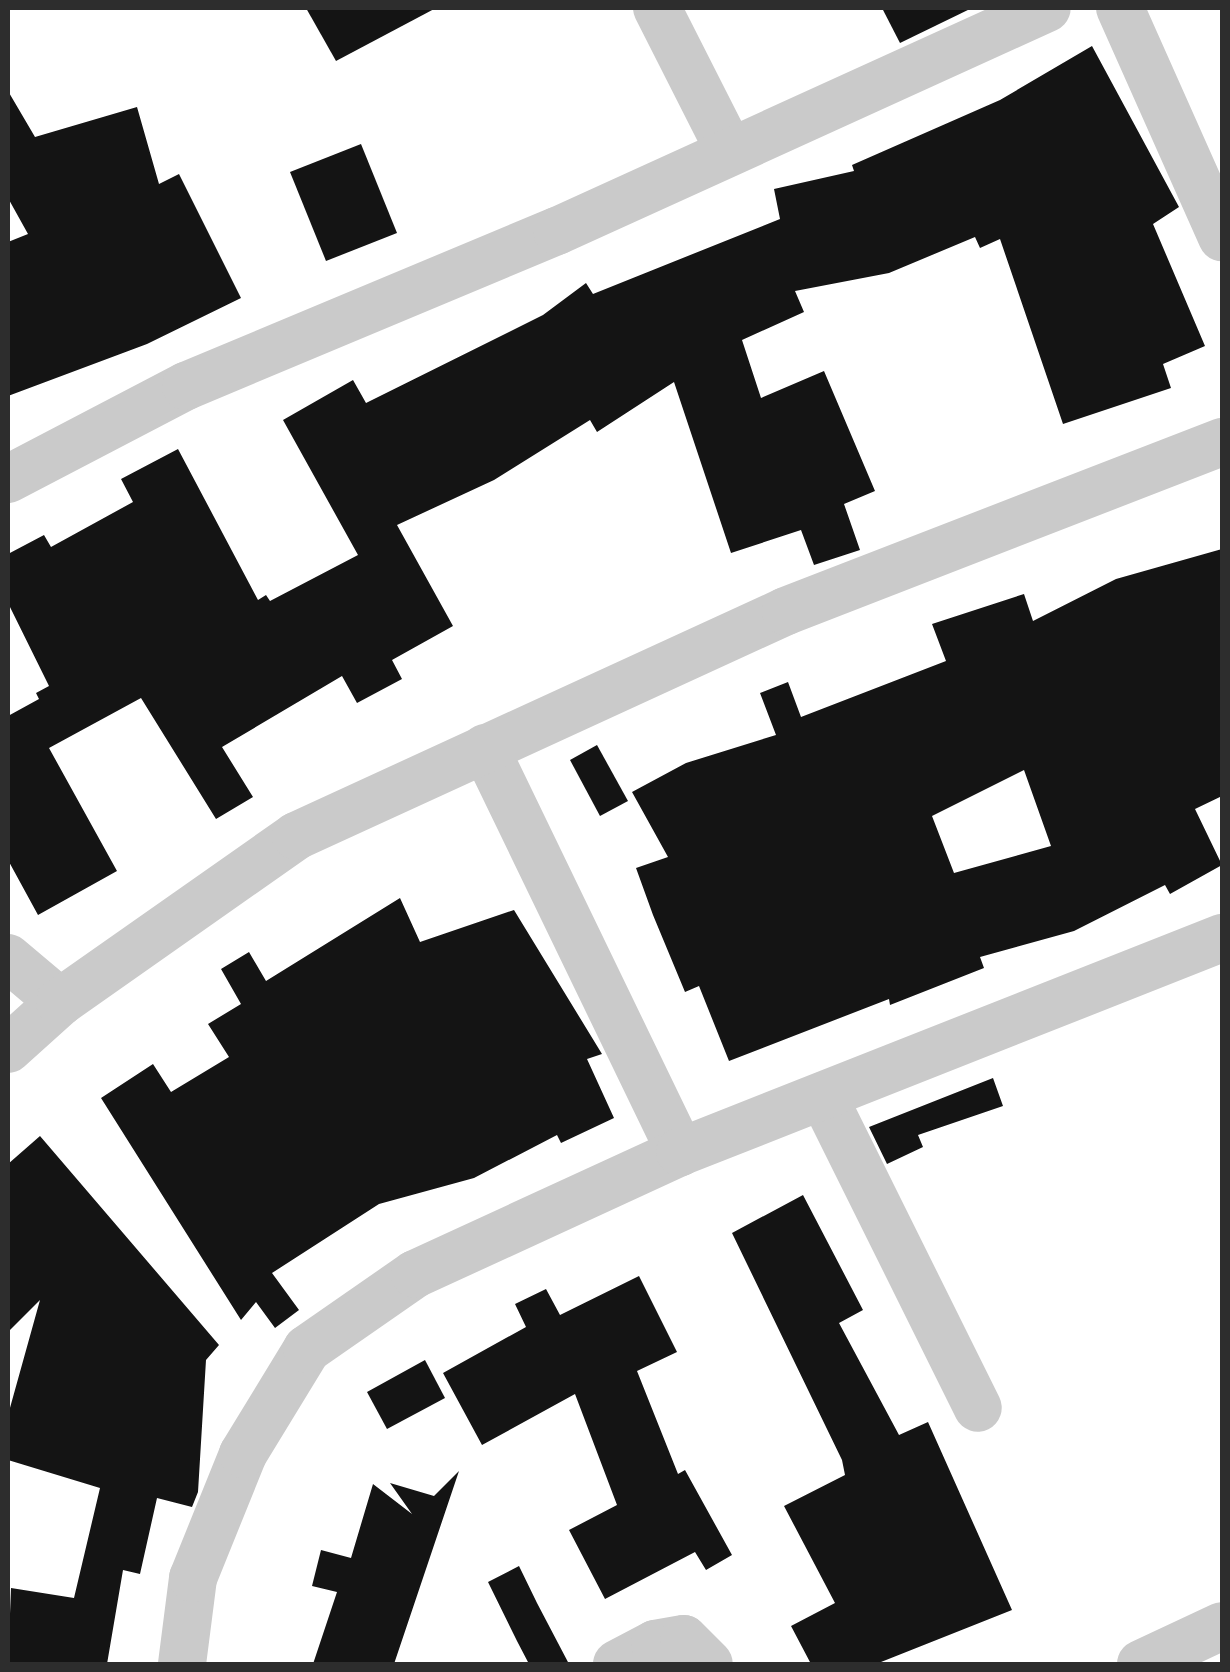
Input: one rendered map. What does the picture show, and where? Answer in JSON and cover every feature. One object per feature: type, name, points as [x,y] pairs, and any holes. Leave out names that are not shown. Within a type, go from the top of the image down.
[{"type":"street","points":[[658,8],[730,152]]},
{"type":"street","points":[[8,479],[186,386],[730,152],[1047,8]]},
{"type":"street","points":[[1120,8],[1222,237]]},
{"type":"street","points":[[8,1048],[60,1002],[296,836],[786,611],[1222,442]]},
{"type":"street","points":[[486,748],[680,1152]]},
{"type":"street","points":[[182,1664],[200,1560],[242,1454],[307,1349],[415,1274],[680,1152],[1222,938]]},
{"type":"street","points":[[8,958],[60,1002]]},
{"type":"street","points":[[823,1096],[978,1408]]},
{"type":"street","points":[[1141,1664],[1222,1626]]},
{"type":"street","points":[[617,1664],[655,1644],[684,1638],[709,1664]]},
{"type":"building","points":[[306,8],[436,8],[336,61]]},
{"type":"building","points":[[882,8],[972,8],[900,43]]},
{"type":"building","points":[[1092,46],[1179,207],[1153,224],[1205,346],[1163,364],[1171,388],[1063,424],[1000,239],[980,248],[975,237],[889,273],[795,291],[804,312],[742,340],[761,398],[824,371],[875,491],[844,504],[860,550],[814,565],[801,530],[731,553],[674,382],[597,432],[590,420],[494,480],[397,525],[453,626],[392,660],[402,679],[357,703],[342,676],[222,747],[253,797],[216,819],[141,698],[49,748],[117,871],[38,915],[8,860],[8,716],[39,699],[36,693],[49,686],[8,603],[8,554],[44,535],[51,547],[133,502],[121,479],[178,449],[258,600],[266,595],[270,601],[358,555],[283,420],[353,380],[366,403],[543,315],[586,283],[593,294],[780,219],[774,189],[854,171],[852,165],[1000,100]]},
{"type":"building","points":[[8,91],[35,137],[137,107],[159,184],[179,174],[241,298],[147,344],[8,396],[8,242],[28,234],[8,198]]},
{"type":"building","points":[[361,144],[397,233],[326,261],[290,172]]},
{"type":"building","points":[[1222,549],[1222,796],[1195,809],[1222,865],[1170,894],[1165,885],[1074,931],[980,957],[984,968],[890,1005],[889,999],[729,1061],[699,986],[685,992],[636,868],[668,857],[632,792],[686,763],[776,735],[760,693],[788,682],[801,717],[946,661],[932,624],[1024,594],[1033,621],[1116,579]],"holes":[[[1024,770],[1051,846],[954,873],[932,816]]]},
{"type":"building","points":[[597,745],[628,801],[600,816],[570,760]]},
{"type":"building","points":[[400,898],[420,942],[514,910],[602,1054],[587,1059],[614,1118],[561,1143],[557,1135],[474,1178],[379,1204],[272,1273],[299,1310],[275,1328],[256,1302],[241,1320],[101,1098],[153,1064],[171,1092],[229,1057],[208,1024],[241,1004],[221,969],[249,952],[266,981]]},
{"type":"building","points":[[993,1078],[1003,1106],[918,1135],[923,1147],[887,1164],[869,1127]]},
{"type":"building","points":[[40,1136],[219,1345],[206,1360],[198,1492],[192,1507],[157,1498],[140,1574],[123,1570],[107,1664],[8,1664],[11,1588],[74,1598],[100,1488],[8,1460],[8,1415],[40,1300],[8,1332],[8,1164]]},
{"type":"building","points":[[803,1195],[863,1310],[839,1323],[899,1435],[928,1422],[1012,1610],[876,1664],[811,1664],[791,1626],[835,1603],[784,1506],[845,1475],[842,1460],[732,1233]]},
{"type":"building","points":[[639,1276],[677,1352],[637,1371],[678,1474],[685,1470],[732,1555],[706,1570],[695,1552],[605,1599],[569,1530],[617,1505],[575,1394],[482,1445],[443,1373],[526,1327],[515,1304],[546,1289],[560,1315]]},
{"type":"building","points":[[425,1360],[445,1398],[387,1429],[367,1392]]},
{"type":"building","points":[[459,1471],[394,1664],[313,1664],[337,1592],[312,1586],[321,1550],[351,1558],[373,1484],[412,1514],[390,1483],[434,1496]]},
{"type":"building","points":[[519,1566],[569,1664],[529,1664],[517,1641],[488,1582]]}]
